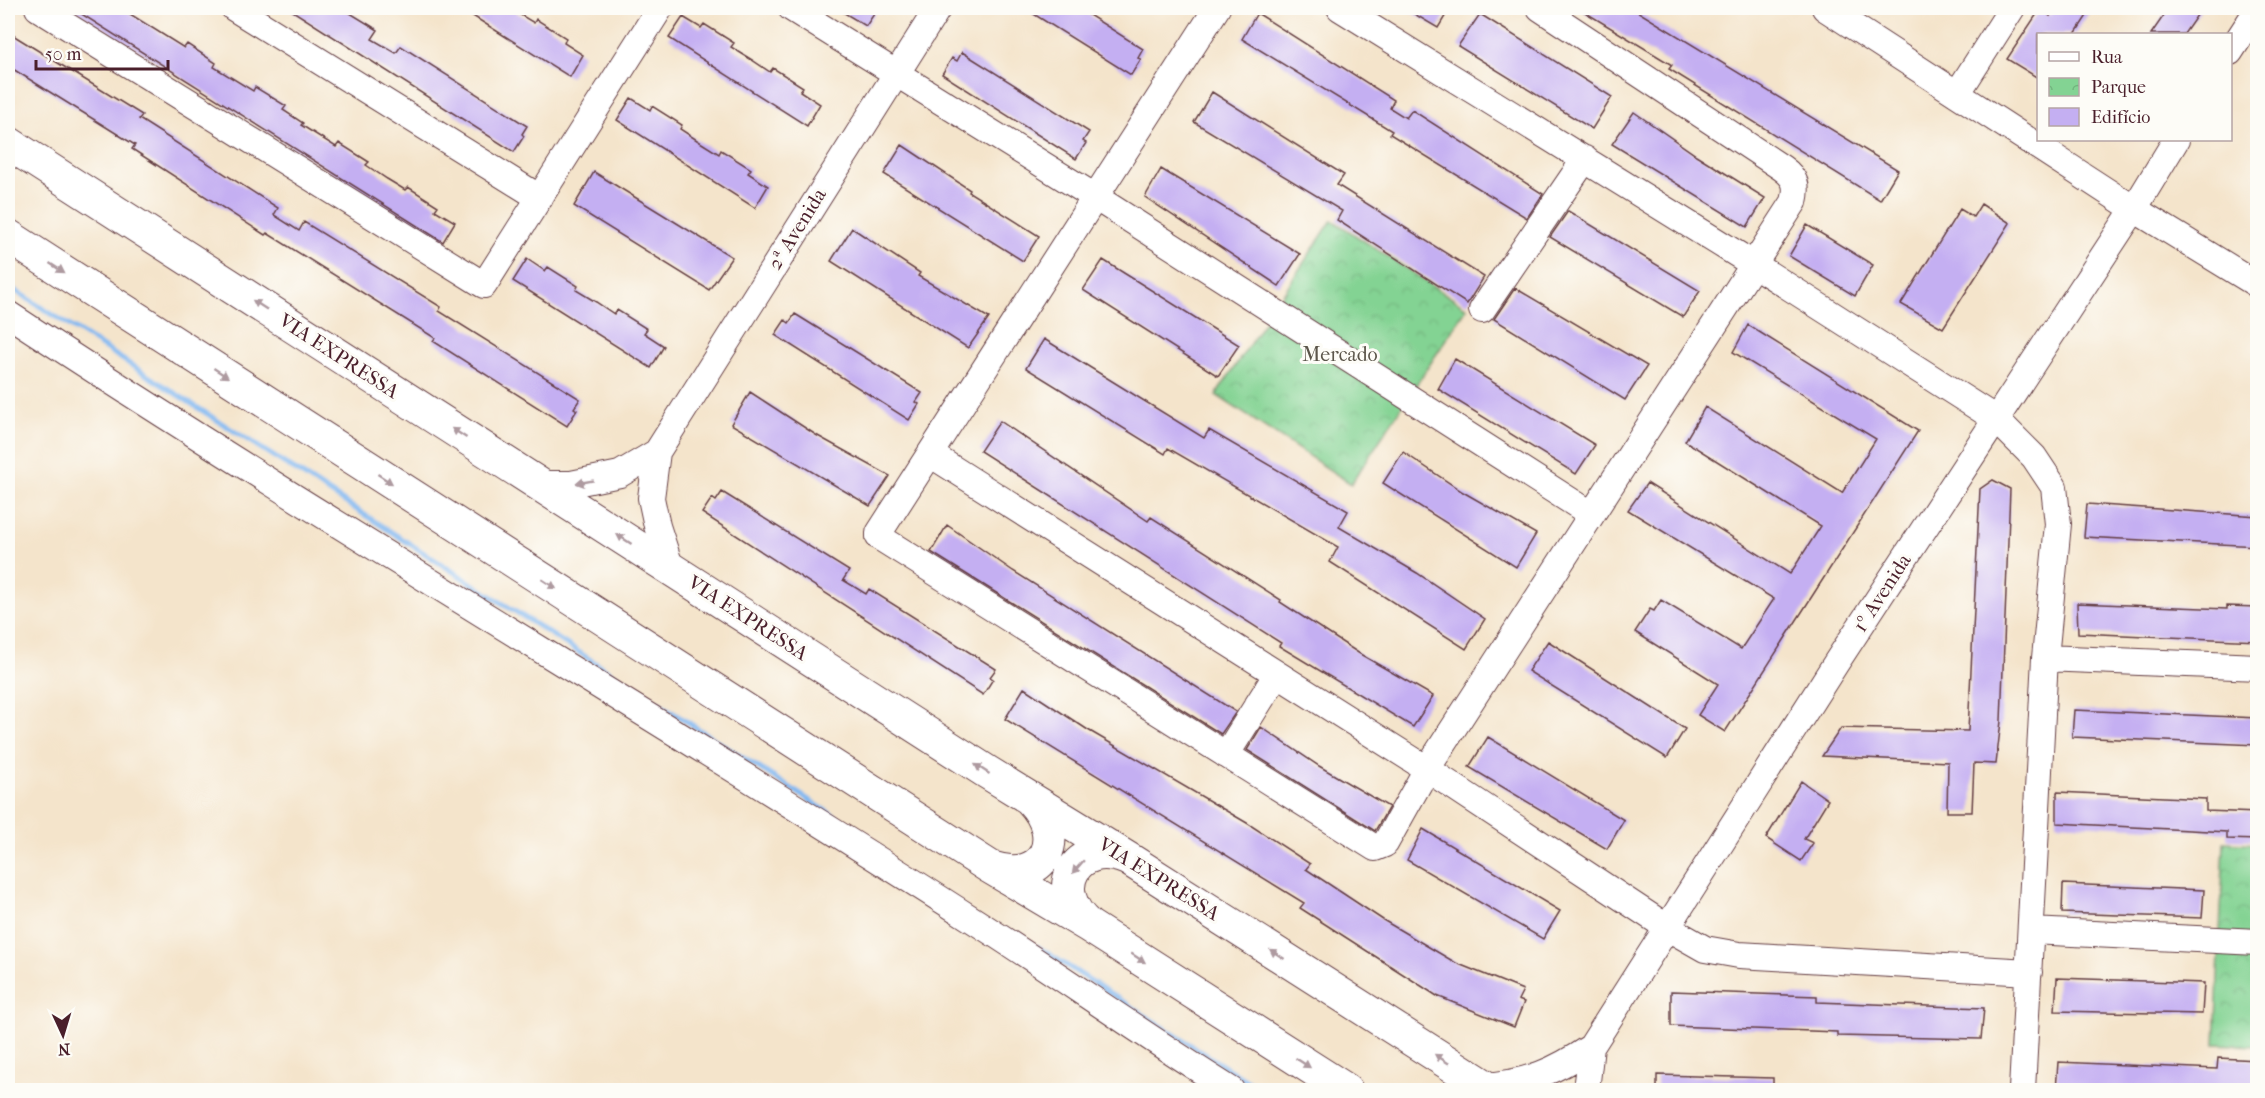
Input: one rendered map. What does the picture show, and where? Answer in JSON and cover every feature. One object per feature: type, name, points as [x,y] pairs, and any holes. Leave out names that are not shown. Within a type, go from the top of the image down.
[{"type":"main road","name":"VIA EXPRESSA","points":[[8,143],[1031,800],[1130,860],[1488,1088]]},
{"type":"main road","points":[[8,236],[990,867],[1089,926],[1346,1090]]},
{"type":"main road","points":[[990,867],[1009,873],[1021,872],[1038,862],[1046,852],[1050,840],[1049,827],[1041,810],[1031,800]]},
{"type":"main road","points":[[1089,926],[1075,913],[1070,902],[1068,891],[1071,873],[1079,863],[1094,854],[1113,853],[1130,860]]},
{"type":"street","points":[[38,8],[481,284],[486,284],[660,8]]},
{"type":"street","points":[[234,8],[540,198]]},
{"type":"street","points":[[791,8],[1095,197],[1591,514]]},
{"type":"street","name":"2ª Avenida","points":[[657,452],[895,71],[938,8]]},
{"type":"street","points":[[1217,8],[879,533],[882,540],[1375,848],[1381,848],[1385,844],[1427,769],[1794,202],[1797,189],[1793,176],[1540,8]]},
{"type":"street","points":[[1340,8],[1754,264],[1996,419],[2034,457],[2054,487],[2058,524],[2046,658],[2022,1090]]},
{"type":"street","points":[[1825,8],[2134,209],[2258,285]]},
{"type":"street","points":[[1958,94],[2012,8]]},
{"type":"street","points":[[2232,49],[2258,9]]},
{"type":"street","name":"1º Avenida","points":[[1591,1047],[1836,663],[2134,209],[2175,141]]},
{"type":"street","points":[[1482,310],[1585,159]]},
{"type":"street","points":[[8,314],[157,412],[962,913],[1141,1034],[1231,1090]]},
{"type":"street","points":[[539,484],[571,484],[620,474],[657,452]]},
{"type":"street","points":[[657,452],[651,498],[657,526],[671,569]]},
{"type":"street","points":[[930,454],[1427,769],[1668,928],[1705,949],[1739,955],[2029,972]]},
{"type":"street","points":[[2046,658],[2258,667]]},
{"type":"street","points":[[1226,755],[1277,674]]},
{"type":"street","points":[[2031,931],[2258,942]]},
{"type":"street","points":[[1488,1088],[1531,1079],[1561,1066],[1591,1047]]},
{"type":"street","points":[[1586,1090],[1591,1047]]},
{"type":"green space","name":"Mercado","points":[[1332,220],[1467,308],[1351,484],[1216,395]]},
{"type":"green space","points":[[2224,842],[2257,844],[2257,1046],[2215,1044]]},
{"type":"building","points":[[72,8],[134,8],[130,14],[184,48],[187,44],[216,63],[214,67],[253,91],[255,87],[286,106],[283,110],[303,123],[301,125],[336,147],[339,143],[369,162],[366,165],[387,179],[405,190],[408,187],[438,206],[435,210],[455,222],[443,242]]},
{"type":"building","points":[[288,8],[342,8],[378,30],[372,39],[396,53],[401,46],[527,126],[522,134],[524,136],[514,152]]},
{"type":"building","points":[[460,8],[509,8],[534,23],[536,19],[566,38],[564,43],[583,55],[570,77]]},
{"type":"building","points":[[836,8],[878,8],[866,26]]},
{"type":"building","points":[[1024,8],[1078,8],[1143,49],[1138,58],[1141,59],[1131,75]]},
{"type":"building","points":[[1404,8],[1450,8],[1438,28]]},
{"type":"building","points":[[1578,8],[1632,8],[1898,170],[1880,200],[1669,69],[1672,65]]},
{"type":"building","points":[[2041,8],[2050,16],[2055,8],[2092,8],[2076,33],[2037,33],[2037,77],[2007,59]]},
{"type":"building","points":[[2169,8],[2202,8],[2185,33],[2152,33]]},
{"type":"building","points":[[1257,13],[1394,100],[1390,108],[1406,118],[1412,110],[1543,194],[1527,218],[1390,134],[1392,131],[1242,39]]},
{"type":"building","points":[[1480,14],[1612,97],[1592,129],[1458,46]]},
{"type":"building","points":[[683,17],[701,28],[704,24],[734,43],[731,47],[770,72],[773,68],[803,87],[800,91],[820,104],[807,126],[669,38]]},
{"type":"building","points":[[8,32],[142,115],[139,119],[278,208],[274,215],[299,231],[304,222],[441,307],[439,311],[580,399],[574,408],[577,410],[567,426],[433,341],[435,338],[267,233],[265,235],[132,149],[135,145],[8,66]]},
{"type":"building","points":[[962,52],[1089,132],[1083,141],[1086,143],[1076,159],[942,74],[952,58],[957,61]]},
{"type":"building","points":[[1212,92],[1344,175],[1337,185],[1484,277],[1467,304],[1337,220],[1342,211],[1194,122]]},
{"type":"building","points":[[631,98],[650,110],[652,106],[682,125],[680,129],[700,142],[719,154],[721,150],[751,169],[748,173],[768,186],[755,208],[617,120]]},
{"type":"building","points":[[1634,112],[1696,155],[1765,198],[1747,227],[1612,144]]},
{"type":"building","points":[[902,145],[970,190],[969,192],[1039,236],[1023,261],[884,174]]},
{"type":"building","points":[[1161,169],[1300,254],[1279,286],[1145,197]]},
{"type":"building","points":[[594,172],[732,257],[709,290],[574,206]]},
{"type":"building","points":[[1981,204],[2010,223],[1943,328],[1901,304],[1960,209],[1973,217]]},
{"type":"building","points":[[1568,211],[1700,291],[1683,317],[1550,237]]},
{"type":"building","points":[[1807,225],[1873,265],[1855,296],[1789,256]]},
{"type":"building","points":[[852,228],[920,273],[918,276],[989,318],[968,348],[831,261]]},
{"type":"building","points":[[527,259],[545,271],[548,267],[578,286],[576,290],[614,314],[617,310],[647,329],[644,333],[664,346],[651,368],[513,281]]},
{"type":"building","points":[[1103,260],[1239,345],[1218,376],[1083,290]]},
{"type":"building","points":[[1515,288],[1647,366],[1625,400],[1494,319]]},
{"type":"building","points":[[795,314],[922,393],[916,402],[919,404],[909,420],[775,335],[785,320],[789,323]]},
{"type":"building","points":[[1748,325],[1918,431],[1725,732],[1698,715],[1718,684],[1635,632],[1650,609],[1654,611],[1661,600],[1741,649],[1774,599],[1628,510],[1647,483],[1790,574],[1821,526],[1685,441],[1705,407],[1842,493],[1876,439],[1733,352]]},
{"type":"building","points":[[1044,339],[1204,438],[1209,430],[1348,511],[1339,527],[1417,573],[1485,619],[1466,649],[1330,562],[1338,547],[1168,448],[1165,454],[1026,368]]},
{"type":"building","points":[[1455,359],[1595,445],[1576,474],[1438,389]]},
{"type":"building","points":[[750,392],[816,435],[890,476],[870,506],[731,424]]},
{"type":"building","points":[[1000,421],[1148,521],[1151,517],[1281,600],[1280,602],[1360,654],[1433,696],[1413,727],[1279,646],[1281,643],[980,451]]},
{"type":"building","points":[[1403,452],[1463,492],[1536,534],[1516,567],[1383,483]]},
{"type":"building","points":[[1993,480],[2010,489],[2001,721],[1996,764],[1974,763],[1972,812],[1947,812],[1948,762],[1822,756],[1841,728],[1968,731],[1980,489]]},
{"type":"building","points":[[722,492],[849,571],[843,580],[866,594],[869,589],[996,669],[983,695],[702,513],[712,498],[716,501]]},
{"type":"building","points":[[2087,504],[2258,516],[2258,546],[2084,537]]},
{"type":"building","points":[[947,525],[1013,571],[1236,712],[1221,734],[931,552]]},
{"type":"building","points":[[2077,603],[2227,609],[2227,606],[2258,607],[2258,641],[2078,633]]},
{"type":"building","points":[[1548,641],[1685,729],[1667,758],[1528,671]]},
{"type":"building","points":[[1024,688],[1088,730],[1247,823],[1310,864],[1306,869],[1383,920],[1456,963],[1523,990],[1518,1000],[1524,1002],[1514,1027],[1437,996],[1300,908],[1304,903],[1005,719]]},
{"type":"building","points":[[2074,710],[2258,718],[2258,745],[2072,737]]},
{"type":"building","points":[[1261,727],[1319,766],[1389,807],[1375,831],[1247,750]]},
{"type":"building","points":[[1488,737],[1624,820],[1607,849],[1469,767]]},
{"type":"building","points":[[1801,781],[1828,800],[1804,839],[1813,843],[1801,861],[1766,838]]},
{"type":"building","points":[[2057,792],[2206,799],[2206,811],[2258,813],[2258,840],[2227,839],[2227,832],[2057,823]]},
{"type":"building","points":[[1423,829],[1560,911],[1543,939],[1407,860]]},
{"type":"building","points":[[2063,884],[2204,890],[2202,918],[2062,913]]},
{"type":"building","points":[[2057,978],[2204,983],[2202,1014],[2055,1011]]},
{"type":"building","points":[[1671,991],[1817,996],[1817,1002],[1984,1008],[1981,1039],[1837,1036],[1837,1032],[1671,1026]]},
{"type":"building","points":[[2218,1058],[2258,1060],[2258,1090],[2056,1090],[2058,1062],[2217,1069]]},
{"type":"building","points":[[1657,1075],[1773,1078],[1773,1090],[1657,1090]]},
{"type":"waterway","points":[[8,286],[859,832]]},
{"type":"waterway","points":[[1038,947],[1261,1090]]}]
